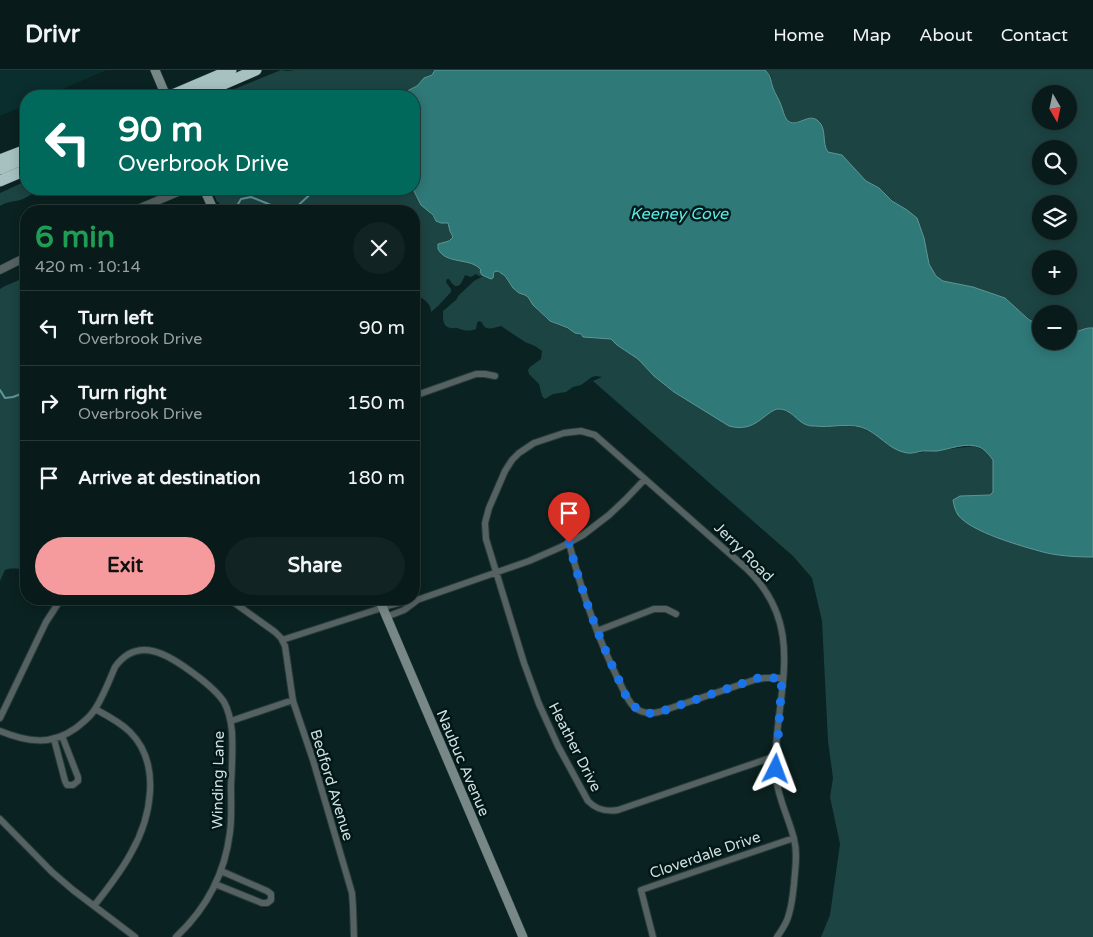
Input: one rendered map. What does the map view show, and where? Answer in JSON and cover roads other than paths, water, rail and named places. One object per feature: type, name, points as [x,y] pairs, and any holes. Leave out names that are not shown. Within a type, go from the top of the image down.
[{"type":"highway","points":[[183,90],[231,70]]},
{"type":"highway","points":[[210,90],[256,70]]},
{"type":"highway","points":[[0,160],[20,152]]},
{"type":"highway","points":[[0,169],[20,161]]},
{"type":"highway","points":[[0,181],[20,173]]},
{"type":"main road","points":[[154,70],[163,90]]},
{"type":"main road","name":"Naubuc Avenue","points":[[381,605],[522,937]]},
{"type":"street","points":[[147,205],[171,195]]},
{"type":"street","points":[[0,270],[20,260]]},
{"type":"street","points":[[420,394],[477,374],[495,376]]},
{"type":"street","name":"Jerry Road","points":[[496,573],[486,536],[487,512],[507,468],[527,446],[537,441],[574,431],[588,433],[599,438],[747,569],[764,589],[774,605],[782,628],[784,649],[776,756],[777,785],[794,838],[796,855],[791,907],[786,923],[776,937]]},
{"type":"street","points":[[420,599],[537,558],[569,543],[609,515],[645,479]]},
{"type":"street","points":[[569,543],[580,584],[604,650],[628,700],[635,708],[643,712],[661,712],[758,678],[782,678]]},
{"type":"street","name":"Heather Drive","points":[[496,573],[543,715],[584,796],[596,807],[608,811],[620,810],[776,756]]},
{"type":"street","points":[[0,718],[46,622],[57,605]]},
{"type":"street","points":[[237,605],[282,640],[375,605]]},
{"type":"street","points":[[386,617],[404,610],[410,605]]},
{"type":"street","points":[[597,631],[654,609],[666,609],[676,614]]},
{"type":"street","name":"Bedford Avenue","points":[[282,640],[286,651],[293,700],[313,760],[350,887],[354,907],[354,937]]},
{"type":"street","name":"Winding Lane","points":[[0,731],[30,740],[54,739],[71,731],[95,709],[119,661],[137,651],[148,650],[170,657],[210,686],[225,704],[231,721],[231,822],[228,846],[215,884],[199,911],[176,937]]},
{"type":"street","points":[[231,721],[293,700]]},
{"type":"street","points":[[94,906],[122,868],[136,844],[146,815],[150,788],[148,766],[140,743],[122,725],[95,709]]},
{"type":"street","points":[[54,739],[65,781],[68,785],[73,785],[77,783],[78,778],[62,736]]},
{"type":"street","points":[[0,819],[56,875],[135,937]]},
{"type":"street","name":"Cloverdale Drive","points":[[653,937],[641,890],[794,838]]},
{"type":"street","points":[[215,884],[262,903],[267,903],[271,900],[271,894],[267,891],[220,871]]},
{"type":"water","name":"Keeney Cove","points":[[435,70],[765,70],[770,76],[787,120],[794,123],[810,118],[817,120],[822,127],[828,152],[842,155],[866,181],[879,188],[892,201],[917,218],[924,238],[929,264],[936,276],[943,281],[973,287],[1005,298],[1032,321],[1032,350],[1077,350],[1077,331],[1093,328],[1093,557],[1043,552],[997,538],[964,521],[958,515],[953,500],[960,496],[990,495],[993,492],[993,460],[981,448],[964,446],[937,451],[907,453],[889,445],[867,429],[850,425],[809,426],[782,409],[774,410],[756,423],[748,426],[739,428],[729,426],[674,392],[654,376],[638,359],[611,339],[583,337],[581,334],[550,321],[533,305],[528,297],[513,288],[505,276],[498,271],[494,272],[491,279],[482,275],[481,270],[477,266],[442,254],[438,249],[438,244],[449,241],[453,237],[448,223],[436,221],[433,215],[421,205],[416,195],[420,195],[420,90],[409,90],[417,86],[424,78],[432,75]]},
{"type":"waterway","points":[[299,205],[309,195]]},
{"type":"waterway","points":[[237,205],[241,199],[251,197],[271,205]]},
{"type":"waterway","points":[[0,390],[5,398],[20,394]]}]
